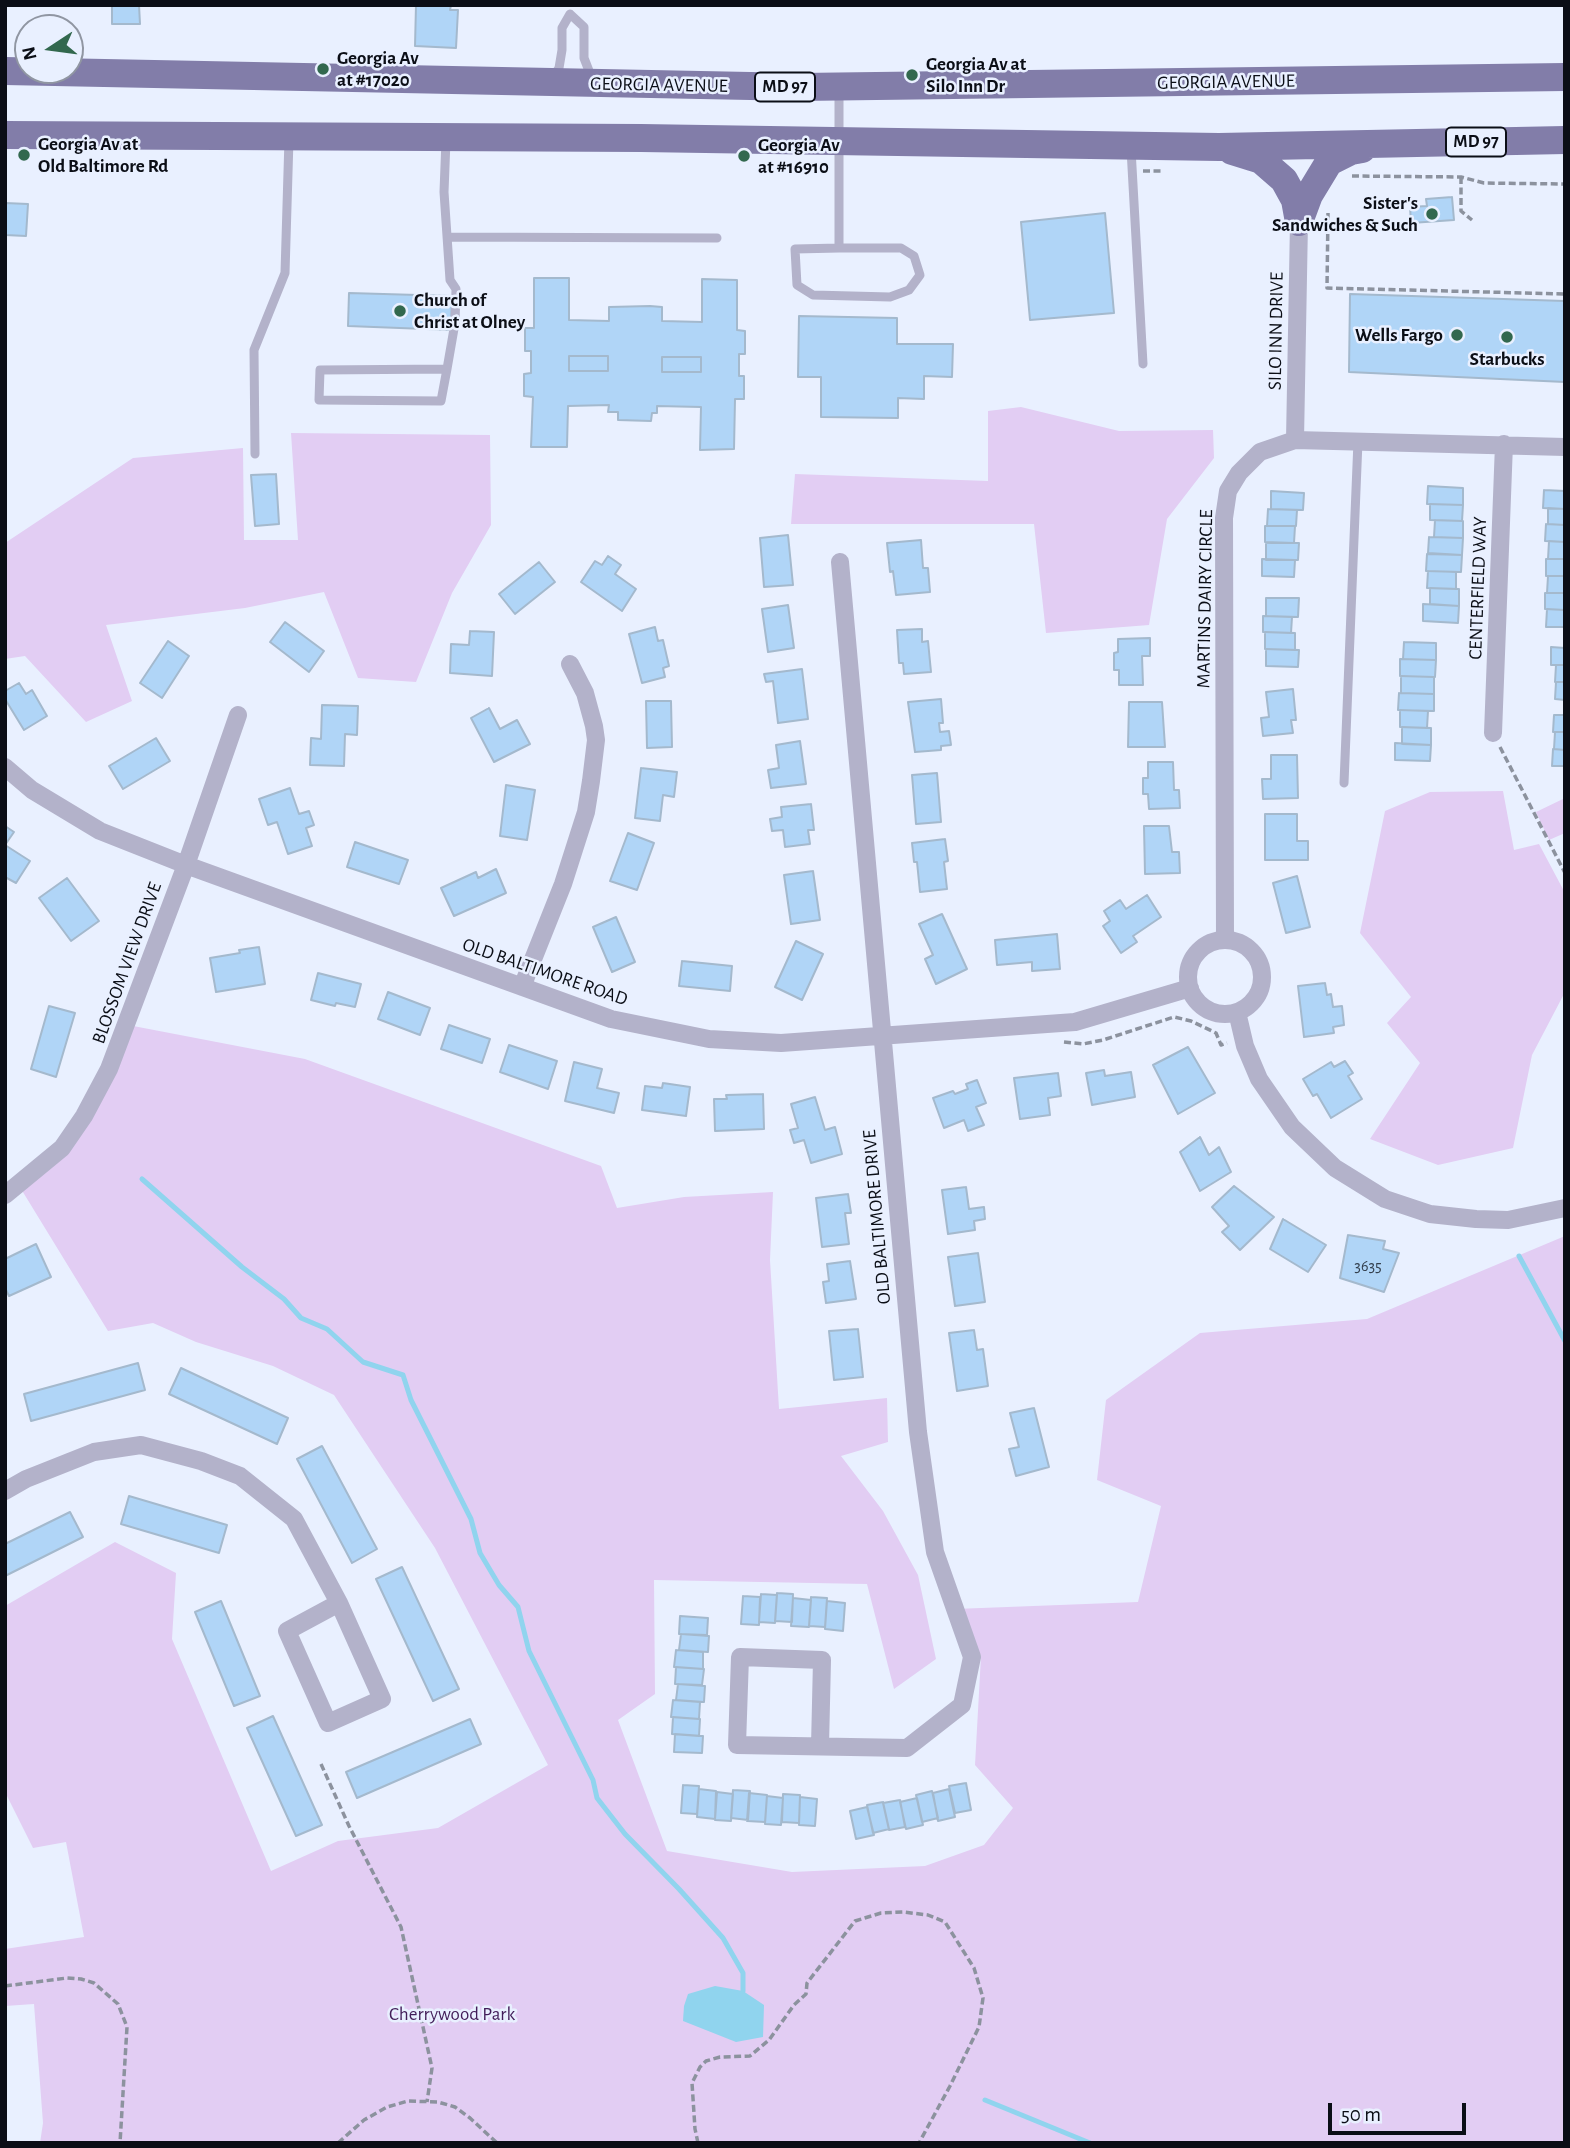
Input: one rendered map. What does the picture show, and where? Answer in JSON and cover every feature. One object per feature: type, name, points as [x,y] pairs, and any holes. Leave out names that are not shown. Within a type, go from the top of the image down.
[{"type":"main road","name":"GEORGIA AVENUE","points":[[5,71],[839,87],[1565,77]]},
{"type":"main road","name":"MD 97","points":[[5,135],[732,139],[838,143],[1219,147],[1565,140]]},
{"type":"main road","points":[[1299,222],[1309,195],[1329,162],[1351,151],[1388,144]]},
{"type":"main road","points":[[1219,147],[1261,160],[1284,180],[1295,200],[1299,222]]},
{"type":"street","name":"SILO INN DRIVE","points":[[1295,440],[1299,222]]},
{"type":"street","name":"MARTINS DAIRY CIRCLE","points":[[1225,939],[1224,518],[1228,491],[1239,473],[1260,452],[1295,440],[1565,447]]},
{"type":"street","name":"CENTERFIELD WAY","points":[[1493,733],[1504,444]]},
{"type":"street","name":"OLD BALTIMORE DRIVE","points":[[820,1746],[822,1660],[740,1657],[737,1745],[907,1748],[962,1705],[972,1657],[935,1552],[918,1432],[840,562]]},
{"type":"street","points":[[522,987],[563,884],[586,812],[591,781],[596,740],[594,726],[585,692],[570,664]]},
{"type":"street","name":"BLOSSOM VIEW DRIVE","points":[[5,1195],[62,1148],[84,1116],[110,1069],[186,865],[238,715]]},
{"type":"street","name":"OLD BALTIMORE ROAD","points":[[5,767],[32,790],[100,831],[186,865],[611,1019],[709,1040],[781,1044],[1075,1022],[1190,988]]},
{"type":"street","points":[[1225,939],[1240,942],[1250,949],[1259,961],[1263,976],[1259,992],[1250,1005],[1237,1012],[1223,1014],[1207,1009],[1196,1000],[1190,988],[1188,971],[1196,954],[1208,943],[1225,939]]},
{"type":"street","points":[[1237,1012],[1245,1046],[1259,1079],[1292,1127],[1335,1168],[1385,1199],[1430,1214],[1476,1219],[1508,1220],[1565,1208]]},
{"type":"street","points":[[5,1491],[26,1479],[94,1452],[141,1445],[201,1461],[240,1476],[294,1520],[338,1602],[382,1699],[328,1723],[287,1631],[338,1602]]},
{"type":"lane","points":[[549,83],[559,68],[562,28],[568,10],[584,27],[586,69],[596,84]]},
{"type":"lane","points":[[839,87],[839,248]]},
{"type":"lane","points":[[255,454],[254,350],[285,273],[289,138]]},
{"type":"lane","points":[[446,138],[444,191],[447,237],[450,280],[456,289],[455,323],[447,369],[441,401],[319,400],[320,370],[447,369]]},
{"type":"lane","points":[[1130,144],[1143,364]]},
{"type":"lane","points":[[447,237],[717,238]]},
{"type":"lane","points":[[839,248],[901,248],[914,256],[920,275],[909,290],[890,296],[813,295],[797,285],[795,249],[839,248]]},
{"type":"lane","points":[[1344,783],[1358,441]]},
{"type":"path","points":[[1320,176],[1461,177],[1484,183],[1565,184]]},
{"type":"path","points":[[1461,177],[1461,211],[1472,220]]},
{"type":"path","points":[[1328,204],[1327,288],[1565,294]]},
{"type":"path","points":[[1493,733],[1565,873]]},
{"type":"path","points":[[321,1764],[349,1826],[401,1927],[432,2068],[427,2102]]},
{"type":"path","points":[[698,2143],[693,2116],[692,2083],[700,2067],[706,2061],[720,2057],[750,2056],[769,2040],[794,2005],[806,1994],[807,1983],[855,1921],[881,1913],[903,1912],[928,1915],[944,1922],[974,1968],[983,1998],[979,2027],[919,2143]]},
{"type":"path","points":[[5,1986],[81,1979],[94,1983],[118,2004],[127,2027],[120,2143]]},
{"type":"path","points":[[338,2143],[363,2120],[387,2107],[408,2101],[438,2102],[455,2107],[497,2143]]},
{"type":"green space","points":[[1021,407],[1119,431],[1213,430],[1214,458],[1167,519],[1149,625],[1046,633],[1034,524],[791,524],[795,474],[988,481],[988,411]]},
{"type":"green space","points":[[291,433],[490,435],[491,525],[452,593],[416,682],[358,678],[324,592],[245,608],[106,625],[132,701],[86,722],[25,656],[5,659],[5,543],[133,458],[243,448],[244,540],[298,540]]},
{"type":"green space","points":[[1503,791],[1514,850],[1539,844],[1565,893],[1565,992],[1532,1055],[1513,1148],[1438,1165],[1370,1139],[1420,1063],[1387,1023],[1411,997],[1360,933],[1385,811],[1430,792]]},
{"type":"green space","points":[[1565,798],[1565,833],[1549,840],[1536,812]]},
{"type":"green space","name":"Cherrywood Park","points":[[128,1025],[305,1059],[601,1166],[617,1208],[684,1197],[773,1192],[770,1260],[779,1409],[887,1398],[888,1442],[841,1456],[883,1511],[918,1575],[936,1659],[894,1689],[867,1584],[654,1580],[655,1694],[618,1720],[667,1851],[792,1872],[925,1866],[984,1845],[1013,1808],[975,1765],[981,1656],[955,1609],[1138,1602],[1161,1506],[1097,1480],[1106,1400],[1200,1333],[1367,1319],[1565,1236],[1565,2143],[40,2143],[43,2123],[34,2004],[5,2006],[5,1949],[84,1937],[66,1842],[33,1848],[5,1792],[5,1606],[115,1542],[176,1573],[172,1639],[271,1871],[338,1841],[438,1828],[548,1765],[435,1548],[334,1395],[273,1366],[196,1342],[153,1323],[108,1331],[18,1184],[62,1148]]},
{"type":"water","points":[[715,1986],[743,1991],[764,2005],[763,2037],[736,2042],[683,2021],[688,1994]]},
{"type":"building","points":[[112,5],[139,5],[140,24],[112,24]]},
{"type":"building","points":[[416,5],[451,5],[450,10],[458,10],[456,48],[415,46]]},
{"type":"building","name":"Sister's Sandwiches & Such","points":[[1452,197],[1454,220],[1411,223],[1410,207],[1427,206],[1426,199]]},
{"type":"building","points":[[5,203],[28,204],[26,236],[5,235]]},
{"type":"building","points":[[1105,213],[1114,313],[1030,320],[1021,222]]},
{"type":"building","points":[[534,278],[569,278],[569,320],[609,321],[609,307],[650,306],[662,307],[662,321],[702,322],[702,279],[737,280],[737,330],[745,331],[745,354],[739,354],[739,376],[744,376],[744,399],[735,399],[734,449],[700,450],[701,407],[657,406],[657,413],[652,413],[651,421],[618,420],[618,412],[608,412],[609,405],[568,406],[567,447],[531,447],[533,397],[524,396],[524,374],[531,373],[531,351],[525,351],[525,328],[534,328]],"holes":[[[569,356],[608,356],[608,371],[569,371]],[[662,357],[701,357],[701,372],[662,372]]]},
{"type":"building","name":"Church of Christ at Olney","points":[[349,293],[452,296],[451,330],[348,326]]},
{"type":"building","points":[[1350,294],[1565,301],[1565,382],[1349,372]]},
{"type":"building","points":[[799,316],[897,318],[897,344],[953,344],[952,377],[924,376],[924,399],[898,398],[898,418],[821,417],[821,377],[798,377]]},
{"type":"building","points":[[569,356],[608,356],[608,371],[569,371]]},
{"type":"building","points":[[662,357],[701,357],[701,372],[662,372]]},
{"type":"building","points":[[276,474],[279,524],[255,526],[251,475]]},
{"type":"building","points":[[1428,486],[1463,488],[1463,505],[1427,504]]},
{"type":"building","points":[[1544,490],[1565,491],[1565,509],[1543,508]]},
{"type":"building","points":[[1271,491],[1304,493],[1303,510],[1271,509]]},
{"type":"building","points":[[1430,504],[1463,505],[1462,521],[1430,520]]},
{"type":"building","points":[[1548,508],[1565,509],[1565,525],[1548,524]]},
{"type":"building","points":[[1268,509],[1297,510],[1296,526],[1267,526]]},
{"type":"building","points":[[1435,520],[1463,521],[1463,538],[1434,537]]},
{"type":"building","points":[[1546,524],[1565,525],[1565,542],[1545,541]]},
{"type":"building","points":[[1265,526],[1295,526],[1294,543],[1265,542]]},
{"type":"building","points":[[788,535],[793,585],[764,587],[760,538]]},
{"type":"building","points":[[1429,537],[1463,538],[1462,555],[1428,553]]},
{"type":"building","points":[[921,540],[923,568],[928,568],[930,592],[896,595],[887,543]]},
{"type":"building","points":[[1549,541],[1565,542],[1565,559],[1548,559]]},
{"type":"building","points":[[1266,543],[1299,543],[1298,560],[1266,560]]},
{"type":"building","points":[[1427,554],[1462,555],[1461,572],[1426,571]]},
{"type":"building","points":[[608,556],[621,565],[615,574],[636,589],[622,611],[581,582],[595,561],[602,565]]},
{"type":"building","points":[[1262,559],[1295,560],[1294,577],[1262,576]]},
{"type":"building","points":[[1546,559],[1565,559],[1565,576],[1546,576]]},
{"type":"building","points":[[539,562],[555,582],[515,614],[499,594]]},
{"type":"building","points":[[1428,571],[1456,572],[1456,589],[1427,588]]},
{"type":"building","points":[[1548,576],[1565,576],[1565,593],[1547,593]]},
{"type":"building","points":[[1430,588],[1459,589],[1459,606],[1430,604]]},
{"type":"building","points":[[1545,593],[1565,593],[1565,610],[1545,609]]},
{"type":"building","points":[[1266,598],[1299,598],[1298,617],[1266,616]]},
{"type":"building","points":[[1423,604],[1459,606],[1458,623],[1423,621]]},
{"type":"building","points":[[788,605],[794,648],[768,652],[762,609]]},
{"type":"building","points":[[1547,609],[1565,610],[1565,627],[1546,627]]},
{"type":"building","points":[[1263,616],[1292,617],[1291,633],[1263,632]]},
{"type":"building","points":[[285,622],[324,651],[309,672],[270,642]]},
{"type":"building","points":[[655,627],[658,641],[663,640],[669,666],[663,668],[665,677],[642,683],[629,634]]},
{"type":"building","points":[[922,629],[922,642],[928,641],[931,672],[904,674],[903,663],[899,663],[897,630]]},
{"type":"building","points":[[470,631],[494,632],[492,676],[450,673],[451,644],[469,645]]},
{"type":"building","points":[[1265,632],[1295,633],[1295,650],[1265,649]]},
{"type":"building","points":[[1150,638],[1150,656],[1142,656],[1143,685],[1119,685],[1119,670],[1114,670],[1114,653],[1118,652],[1118,639]]},
{"type":"building","points":[[168,641],[189,656],[162,698],[140,683]]},
{"type":"building","points":[[1404,642],[1436,643],[1436,660],[1403,659]]},
{"type":"building","points":[[1551,647],[1565,648],[1565,665],[1551,665]]},
{"type":"building","points":[[1266,649],[1299,650],[1298,667],[1266,666]]},
{"type":"building","points":[[1400,659],[1436,660],[1435,677],[1400,676]]},
{"type":"building","points":[[1556,665],[1565,665],[1565,682],[1555,682]]},
{"type":"building","points":[[802,669],[808,719],[778,723],[773,681],[766,682],[764,674]]},
{"type":"building","points":[[1401,676],[1434,677],[1434,694],[1401,693]]},
{"type":"building","points":[[1556,682],[1565,682],[1565,700],[1555,699]]},
{"type":"building","points":[[19,683],[26,694],[32,690],[47,716],[24,730],[5,699],[5,691]]},
{"type":"building","points":[[1293,689],[1296,720],[1291,720],[1293,733],[1263,736],[1261,718],[1269,717],[1266,692]]},
{"type":"building","points":[[1399,693],[1434,694],[1434,711],[1398,710]]},
{"type":"building","points":[[941,699],[943,723],[939,723],[940,732],[949,731],[951,745],[941,746],[941,750],[915,752],[908,702]]},
{"type":"building","points":[[646,701],[671,701],[672,747],[647,748]]},
{"type":"building","points":[[1129,702],[1162,702],[1165,747],[1128,747]]},
{"type":"building","points":[[322,705],[358,706],[357,735],[345,734],[344,766],[310,765],[311,738],[321,739]]},
{"type":"building","points":[[489,708],[500,729],[517,720],[530,744],[494,762],[471,718]]},
{"type":"building","points":[[1400,710],[1428,711],[1427,728],[1400,727]]},
{"type":"building","points":[[1554,715],[1565,715],[1565,732],[1553,732]]},
{"type":"building","points":[[1402,727],[1431,728],[1431,745],[1402,744]]},
{"type":"building","points":[[1555,732],[1565,732],[1565,750],[1554,749]]},
{"type":"building","points":[[156,738],[170,761],[123,789],[109,766]]},
{"type":"building","points":[[800,741],[806,784],[771,788],[768,770],[779,768],[776,745]]},
{"type":"building","points":[[1395,743],[1431,745],[1430,761],[1395,760]]},
{"type":"building","points":[[1553,749],[1565,750],[1565,766],[1552,766]]},
{"type":"building","points":[[1271,755],[1297,755],[1298,798],[1263,799],[1262,779],[1271,779]]},
{"type":"building","points":[[1148,762],[1173,762],[1174,790],[1179,790],[1180,808],[1149,809],[1148,794],[1143,794],[1143,778],[1148,778]]},
{"type":"building","points":[[641,768],[677,772],[674,797],[663,795],[660,821],[635,818]]},
{"type":"building","points":[[937,773],[941,822],[916,824],[912,775]]},
{"type":"building","points":[[506,785],[535,790],[527,840],[500,836]]},
{"type":"building","points":[[290,788],[299,814],[309,811],[314,825],[306,828],[312,846],[288,854],[277,822],[268,825],[259,799]]},
{"type":"building","points":[[811,804],[814,830],[808,830],[810,844],[785,847],[783,830],[772,831],[770,819],[782,817],[781,807]]},
{"type":"building","points":[[1265,814],[1297,814],[1297,841],[1308,841],[1308,860],[1265,860]]},
{"type":"building","points":[[5,826],[14,832],[5,845]]},
{"type":"building","points":[[1144,826],[1169,826],[1172,852],[1179,852],[1180,873],[1145,874]]},
{"type":"building","points":[[628,833],[654,843],[637,890],[610,881]]},
{"type":"building","points":[[945,839],[948,861],[944,862],[947,889],[920,892],[912,843]]},
{"type":"building","points":[[355,842],[408,860],[399,884],[347,867]]},
{"type":"building","points":[[5,845],[30,861],[16,883],[5,877]]},
{"type":"building","points":[[496,869],[506,893],[454,916],[441,888],[476,872],[478,878]]},
{"type":"building","points":[[813,871],[820,920],[791,924],[784,875]]},
{"type":"building","points":[[1297,876],[1310,927],[1286,933],[1273,883]]},
{"type":"building","points":[[67,878],[99,921],[71,941],[39,898]]},
{"type":"building","points":[[1147,895],[1161,917],[1133,936],[1137,942],[1121,953],[1103,926],[1110,921],[1104,911],[1120,900],[1126,909]]},
{"type":"building","points":[[942,914],[967,969],[936,984],[925,959],[933,955],[919,924]]},
{"type":"building","points":[[616,917],[635,962],[612,972],[593,927]]},
{"type":"building","points":[[1057,934],[1060,969],[1032,971],[1032,962],[997,965],[995,940]]},
{"type":"building","points":[[796,941],[823,954],[802,1000],[775,987]]},
{"type":"building","points":[[259,947],[265,984],[216,992],[210,958]]},
{"type":"building","points":[[682,961],[732,966],[730,991],[679,986]]},
{"type":"building","points":[[318,973],[361,984],[355,1007],[336,1003],[335,1006],[311,1000]]},
{"type":"building","points":[[1325,983],[1327,995],[1331,994],[1333,1007],[1342,1006],[1344,1025],[1333,1027],[1334,1033],[1304,1037],[1298,986]]},
{"type":"building","points":[[388,992],[430,1008],[420,1035],[378,1019]]},
{"type":"building","points":[[49,1006],[75,1013],[56,1077],[31,1069]]},
{"type":"building","points":[[449,1025],[490,1039],[482,1063],[441,1049]]},
{"type":"building","points":[[509,1045],[557,1061],[548,1089],[500,1072]]},
{"type":"building","points":[[1188,1047],[1215,1093],[1178,1114],[1153,1065]]},
{"type":"building","points":[[1345,1061],[1353,1073],[1348,1076],[1362,1099],[1331,1118],[1317,1094],[1313,1096],[1303,1079],[1331,1062],[1334,1067]]},
{"type":"building","points":[[574,1062],[602,1069],[597,1088],[619,1093],[614,1113],[565,1101]]},
{"type":"building","points":[[1104,1070],[1105,1076],[1131,1072],[1135,1097],[1092,1105],[1086,1073]]},
{"type":"building","points":[[1058,1073],[1061,1096],[1048,1098],[1050,1115],[1020,1119],[1014,1078]]},
{"type":"building","points":[[977,1080],[986,1103],[976,1107],[984,1125],[968,1131],[964,1120],[944,1128],[933,1098],[968,1089],[966,1084]]},
{"type":"building","points":[[663,1083],[690,1087],[686,1116],[642,1110],[645,1086],[662,1088]]},
{"type":"building","points":[[763,1094],[764,1129],[715,1131],[714,1099],[727,1099],[726,1095]]},
{"type":"building","points":[[815,1097],[825,1130],[835,1127],[842,1154],[811,1163],[804,1140],[794,1143],[790,1130],[798,1128],[791,1104]]},
{"type":"building","points":[[1200,1137],[1209,1155],[1219,1147],[1231,1172],[1200,1191],[1180,1152]]},
{"type":"building","points":[[1234,1186],[1274,1217],[1240,1250],[1222,1232],[1229,1226],[1212,1207]]},
{"type":"building","points":[[966,1187],[969,1209],[984,1207],[985,1219],[974,1221],[975,1230],[948,1234],[942,1190]]},
{"type":"building","points":[[848,1194],[851,1213],[845,1213],[849,1244],[822,1247],[816,1198]]},
{"type":"building","points":[[1283,1219],[1326,1245],[1308,1272],[1270,1249]]},
{"type":"building","points":[[1348,1235],[1385,1241],[1383,1249],[1399,1253],[1384,1292],[1340,1278]]},
{"type":"building","points":[[36,1244],[51,1277],[9,1296],[5,1288],[5,1259]]},
{"type":"building","points":[[978,1253],[985,1302],[955,1306],[948,1257]]},
{"type":"building","points":[[850,1261],[856,1299],[826,1303],[823,1282],[829,1281],[827,1264]]},
{"type":"building","points":[[858,1329],[863,1377],[834,1380],[829,1331]]},
{"type":"building","points":[[974,1330],[977,1350],[983,1349],[988,1386],[957,1391],[949,1333]]},
{"type":"building","points":[[138,1363],[145,1390],[31,1421],[24,1394]]},
{"type":"building","points":[[181,1368],[288,1418],[277,1444],[169,1394]]},
{"type":"building","points":[[1034,1408],[1049,1467],[1016,1476],[1009,1449],[1019,1447],[1010,1413]]},
{"type":"building","points":[[322,1446],[377,1549],[352,1563],[297,1459]]},
{"type":"building","points":[[129,1496],[227,1525],[219,1553],[121,1524]]},
{"type":"building","points":[[70,1512],[83,1537],[5,1576],[5,1544]]},
{"type":"building","points":[[402,1567],[459,1689],[433,1701],[376,1579]]},
{"type":"building","points":[[777,1593],[793,1594],[792,1622],[775,1621]]},
{"type":"building","points":[[761,1594],[777,1595],[775,1623],[759,1622]]},
{"type":"building","points":[[743,1596],[760,1597],[759,1625],[741,1624]]},
{"type":"building","points":[[811,1597],[827,1598],[825,1627],[809,1626]]},
{"type":"building","points":[[793,1598],[811,1600],[809,1627],[791,1626]]},
{"type":"building","points":[[221,1601],[260,1696],[234,1706],[195,1612]]},
{"type":"building","points":[[827,1601],[845,1603],[843,1631],[825,1629]]},
{"type":"building","points":[[680,1616],[708,1618],[707,1635],[679,1634]]},
{"type":"building","points":[[681,1634],[709,1636],[708,1652],[679,1650]]},
{"type":"building","points":[[676,1650],[703,1652],[703,1669],[674,1667]]},
{"type":"building","points":[[676,1667],[704,1669],[702,1685],[675,1684]]},
{"type":"building","points":[[678,1684],[705,1686],[704,1702],[676,1700]]},
{"type":"building","points":[[673,1700],[700,1702],[699,1719],[671,1717]]},
{"type":"building","points":[[273,1716],[322,1825],[296,1836],[247,1728]]},
{"type":"building","points":[[673,1717],[700,1719],[699,1736],[672,1734]]},
{"type":"building","points":[[470,1719],[481,1744],[357,1798],[346,1772]]},
{"type":"building","points":[[675,1734],[703,1736],[702,1753],[674,1752]]},
{"type":"building","points":[[966,1783],[971,1810],[955,1813],[949,1786]]},
{"type":"building","points":[[683,1785],[699,1786],[697,1814],[681,1813]]},
{"type":"building","points":[[699,1789],[716,1791],[715,1819],[697,1817]]},
{"type":"building","points":[[949,1789],[955,1817],[938,1821],[933,1793]]},
{"type":"building","points":[[733,1790],[750,1791],[748,1820],[731,1818]]},
{"type":"building","points":[[932,1791],[938,1818],[922,1822],[916,1795]]},
{"type":"building","points":[[717,1792],[733,1794],[731,1821],[715,1820]]},
{"type":"building","points":[[749,1793],[767,1795],[765,1822],[747,1821]]},
{"type":"building","points":[[783,1794],[800,1795],[799,1823],[782,1822]]},
{"type":"building","points":[[767,1796],[783,1798],[781,1825],[765,1824]]},
{"type":"building","points":[[800,1797],[817,1799],[815,1826],[799,1825]]},
{"type":"building","points":[[917,1798],[923,1825],[906,1829],[900,1802]]},
{"type":"building","points":[[900,1800],[905,1827],[889,1830],[883,1803]]},
{"type":"building","points":[[883,1802],[889,1829],[873,1833],[867,1805]]},
{"type":"building","points":[[867,1807],[874,1835],[856,1839],[850,1811]]},
{"type":"waterway","points":[[142,1179],[242,1267],[284,1299],[301,1318],[327,1329],[363,1362],[403,1375],[411,1400],[471,1519],[480,1553],[499,1585],[518,1607],[529,1651],[593,1780],[597,1798],[625,1834],[723,1938],[743,1973],[743,1991]]},
{"type":"waterway","points":[[1519,1256],[1565,1341]]},
{"type":"waterway","points":[[985,2100],[1090,2143]]},
{"type":"place","name":"Georgia Av at #17020","points":[[323,69]]},
{"type":"place","name":"Georgia Av at Silo Inn Dr","points":[[912,75]]},
{"type":"place","name":"Georgia Av at Old Baltimore Rd","points":[[24,155]]},
{"type":"place","name":"Georgia Av at #16910","points":[[744,156]]},
{"type":"place","name":"Sister's Sandwiches & Such","points":[[1432,214]]},
{"type":"place","name":"Church of Christ at Olney","points":[[400,311]]},
{"type":"place","name":"Wells Fargo","points":[[1457,335]]},
{"type":"place","name":"Starbucks","points":[[1507,337]]}]
